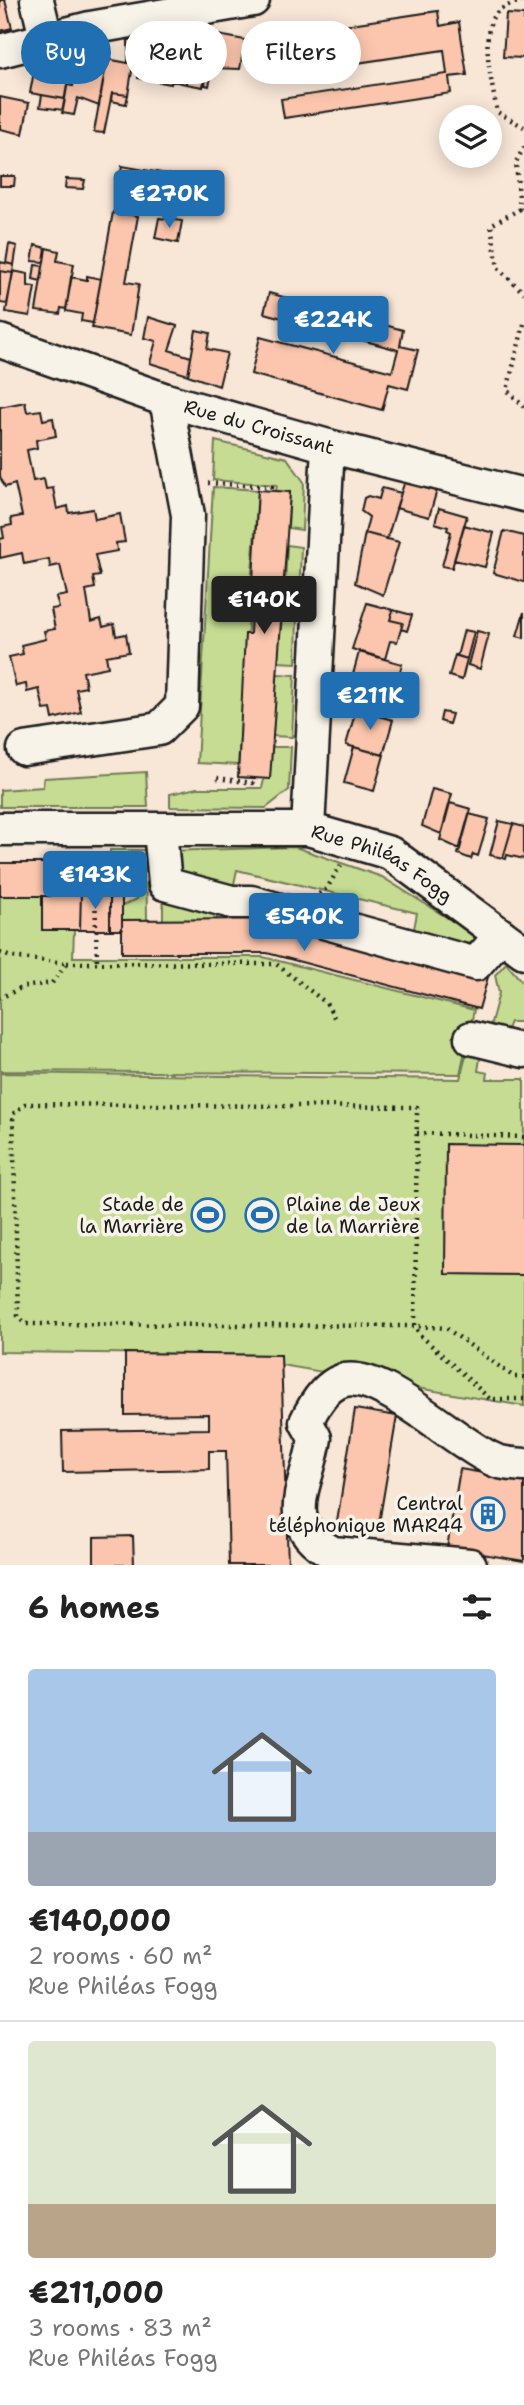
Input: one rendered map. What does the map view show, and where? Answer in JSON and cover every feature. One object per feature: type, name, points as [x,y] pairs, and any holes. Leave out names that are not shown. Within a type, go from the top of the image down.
[{"type":"street","points":[[37,0],[42,21]]},
{"type":"street","points":[[111,26],[253,0]]},
{"type":"street","points":[[0,51],[21,45]]},
{"type":"street","name":"Rue du Croissant","points":[[0,341],[166,400],[328,446],[524,495]]},
{"type":"street","points":[[24,749],[159,729],[182,706],[188,515],[166,400]]},
{"type":"street","name":"Rue Philéas Fogg","points":[[328,446],[308,829],[390,853],[512,944]]},
{"type":"street","points":[[0,829],[308,829]]},
{"type":"street","points":[[160,830],[165,884],[232,902],[251,902],[294,913],[476,964],[512,944]]},
{"type":"street","points":[[471,1038],[524,1051]]},
{"type":"street","points":[[470,1565],[333,1553],[317,1544],[301,1524],[298,1511],[315,1438],[306,1422],[312,1410],[327,1390],[341,1380],[365,1381],[387,1391],[494,1460],[524,1465]]},
{"type":"path","points":[[523,0],[506,5],[492,19],[487,56],[497,112],[524,127]]},
{"type":"path","points":[[524,147],[516,162],[522,211],[491,225],[498,268],[524,293]]},
{"type":"path","points":[[524,324],[508,390],[524,407]]},
{"type":"path","points":[[182,482],[272,487],[271,491]]},
{"type":"path","points":[[217,778],[253,783],[253,778]]},
{"type":"path","points":[[294,913],[327,888],[340,869],[346,840]]},
{"type":"path","points":[[94,845],[97,964]]},
{"type":"path","points":[[0,953],[11,957],[67,963],[276,964],[326,1003],[335,1019]]},
{"type":"path","points":[[276,964],[278,957]]},
{"type":"path","points":[[0,998],[23,987],[36,988],[52,983],[67,963]]},
{"type":"path","points":[[524,1377],[514,1377],[446,1328],[415,1326],[26,1324],[18,1316],[13,1114],[24,1104],[417,1107],[415,1326],[420,1335],[491,1399],[524,1399]]},
{"type":"path","points":[[417,1133],[524,1137]]},
{"type":"green space","points":[[215,441],[287,458],[304,482],[302,530],[288,528],[290,492],[276,491],[277,485],[213,480]]},
{"type":"green space","points":[[213,487],[258,490],[238,765],[197,763]]},
{"type":"green space","points":[[287,545],[301,547],[299,602],[284,601]]},
{"type":"green space","points":[[283,611],[297,612],[296,663],[277,662]]},
{"type":"green space","points":[[277,674],[295,675],[292,737],[272,736]]},
{"type":"green space","points":[[272,747],[291,747],[289,790],[266,808],[170,807],[170,794],[197,788],[262,788]]},
{"type":"green space","points":[[146,772],[148,807],[0,807],[0,790],[43,787],[44,778]]},
{"type":"green space","points":[[295,847],[382,877],[481,939],[465,945],[413,934],[417,913],[237,870],[232,893],[177,878],[167,851]]},
{"type":"green space","points":[[110,850],[146,850],[147,920],[122,920],[122,906],[137,899],[138,874],[110,858]]},
{"type":"green space","points":[[79,854],[79,880],[67,881],[66,866],[56,866],[57,855]]},
{"type":"green space","points":[[163,894],[217,908],[217,920],[163,920]]},
{"type":"green space","points":[[0,896],[42,896],[42,930],[74,930],[73,957],[263,957],[474,1010],[460,1074],[0,1071]]},
{"type":"green space","points":[[506,963],[524,984],[524,1022],[510,1022],[504,1036],[489,1030],[499,993],[495,975]]},
{"type":"green space","name":"Plaine de Jeux de la Marrière","points":[[468,1048],[481,1052],[478,1071],[488,1073],[487,1079],[524,1079],[524,1406],[281,1365],[280,1355],[0,1352],[0,1073],[460,1079]]},
{"type":"building","points":[[0,0],[5,0],[12,28],[0,31]]},
{"type":"building","points":[[438,11],[440,26],[459,22],[467,75],[449,77],[451,93],[284,118],[281,99],[447,74],[444,50],[361,62],[361,23]]},
{"type":"building","points":[[506,14],[524,15],[524,58],[503,57]]},
{"type":"building","points":[[227,37],[241,39],[240,69],[227,69]]},
{"type":"building","points":[[111,60],[125,62],[125,84],[130,84],[128,95],[112,93],[104,133],[94,132],[103,84],[111,84]]},
{"type":"building","points":[[32,84],[67,84],[65,99],[30,93]]},
{"type":"building","points":[[103,84],[99,106],[78,98],[74,115],[62,113],[67,85]]},
{"type":"building","points":[[112,93],[128,95],[126,104],[111,101]]},
{"type":"building","points":[[42,95],[65,99],[63,110],[40,107]]},
{"type":"building","points":[[0,97],[29,103],[23,134],[0,129]]},
{"type":"building","points":[[122,166],[156,172],[154,185],[120,178]]},
{"type":"building","points":[[156,172],[187,178],[185,191],[154,185]]},
{"type":"building","points":[[0,176],[15,176],[14,186],[0,186]]},
{"type":"building","points":[[66,179],[85,180],[83,189],[65,188]]},
{"type":"building","points":[[113,212],[138,216],[126,282],[139,284],[131,335],[92,328]]},
{"type":"building","points":[[159,218],[182,221],[178,243],[155,238]]},
{"type":"building","points":[[9,244],[17,246],[14,265],[6,263]]},
{"type":"building","points":[[35,245],[46,248],[44,262],[32,261]]},
{"type":"building","points":[[46,248],[59,251],[57,261],[74,264],[66,309],[61,308],[60,314],[36,311]]},
{"type":"building","points":[[0,262],[14,265],[13,273],[0,271]]},
{"type":"building","points":[[35,265],[43,266],[41,281],[33,279]]},
{"type":"building","points":[[0,271],[13,273],[7,304],[0,303]]},
{"type":"building","points":[[13,271],[28,274],[28,286],[35,287],[30,316],[6,312]]},
{"type":"building","points":[[87,276],[101,279],[93,323],[81,321],[82,314],[66,311],[71,277],[87,280]]},
{"type":"building","points":[[269,293],[403,330],[400,346],[418,350],[408,389],[389,384],[382,410],[251,374],[260,337],[392,372],[398,350],[264,313]]},
{"type":"building","points":[[148,317],[177,326],[169,350],[191,357],[188,375],[150,363],[156,341],[144,338]]},
{"type":"building","points":[[196,330],[210,333],[207,349],[227,353],[219,386],[188,375]]},
{"type":"building","points":[[25,402],[27,412],[41,410],[43,420],[53,418],[56,436],[36,440],[37,448],[27,450],[33,481],[44,479],[46,489],[53,488],[57,509],[68,506],[69,513],[93,509],[95,519],[120,514],[125,542],[116,543],[117,551],[95,555],[100,576],[93,577],[95,588],[86,590],[91,622],[101,619],[103,627],[114,624],[116,636],[126,634],[129,652],[106,656],[108,667],[83,672],[86,687],[76,689],[81,712],[53,719],[51,709],[44,710],[39,689],[27,692],[26,684],[16,686],[9,657],[23,654],[21,645],[46,639],[44,631],[55,629],[51,609],[59,608],[56,597],[67,595],[60,565],[50,567],[49,559],[24,564],[22,553],[0,558],[0,539],[4,538],[2,527],[12,525],[11,518],[22,516],[15,484],[5,487],[0,477],[0,407]]},
{"type":"building","points":[[405,481],[437,490],[429,517],[396,508]]},
{"type":"building","points":[[382,488],[401,493],[387,539],[365,533],[369,517],[361,511],[364,498],[368,496],[379,499]]},
{"type":"building","points":[[258,490],[290,492],[270,779],[238,777],[245,634],[250,634]]},
{"type":"building","points":[[439,508],[467,516],[452,568],[442,566],[451,532],[447,530],[448,527],[435,523]]},
{"type":"building","points":[[464,525],[494,533],[485,567],[454,560]]},
{"type":"building","points":[[504,531],[524,536],[524,582],[493,573]]},
{"type":"building","points":[[365,533],[399,542],[383,595],[355,583]]},
{"type":"building","points":[[367,603],[393,610],[390,620],[403,623],[397,642],[390,641],[385,659],[352,649]]},
{"type":"building","points":[[393,610],[412,615],[407,631],[401,629],[403,623],[390,620]]},
{"type":"building","points":[[524,612],[524,638],[517,636]]},
{"type":"building","points":[[464,630],[474,632],[467,659],[457,656]]},
{"type":"building","points":[[477,631],[489,634],[480,669],[468,665]]},
{"type":"building","points":[[359,652],[402,664],[397,683],[390,681],[386,697],[350,686]]},
{"type":"building","points":[[455,655],[467,659],[462,680],[449,676]]},
{"type":"building","points":[[356,710],[393,720],[383,755],[346,745]]},
{"type":"building","points":[[442,712],[452,714],[449,724],[440,721]]},
{"type":"building","points":[[354,747],[384,755],[374,791],[344,783]]},
{"type":"building","points":[[432,789],[452,794],[441,834],[422,826]]},
{"type":"building","points":[[450,803],[471,809],[460,849],[440,840]]},
{"type":"building","points":[[469,814],[489,819],[478,856],[473,854],[471,859],[458,854]]},
{"type":"building","points":[[499,821],[513,824],[503,858],[490,855]]},
{"type":"building","points":[[513,824],[524,827],[524,859],[507,855],[506,859],[503,858]]},
{"type":"building","points":[[0,863],[51,863],[51,896],[0,896]]},
{"type":"building","points":[[51,892],[81,892],[80,930],[42,930],[42,896],[51,896]]},
{"type":"building","points":[[81,892],[110,893],[110,930],[80,930]]},
{"type":"building","points":[[110,893],[122,893],[122,930],[110,930]]},
{"type":"building","points":[[273,919],[488,977],[479,1009],[267,953],[122,953],[122,920]]},
{"type":"building","points":[[446,1144],[524,1145],[524,1275],[445,1274]]},
{"type":"building","points":[[125,1353],[281,1355],[288,1565],[229,1565],[226,1451],[209,1451],[209,1469],[63,1472],[62,1431],[209,1429],[209,1414],[125,1415]]},
{"type":"building","points":[[355,1409],[397,1416],[378,1529],[337,1522]]},
{"type":"building","name":"Central téléphonique MAR44","points":[[460,1469],[524,1480],[524,1561],[447,1548]]},
{"type":"building","points":[[133,1536],[134,1565],[94,1565],[94,1537]]},
{"type":"place","name":"Stade de la Marrière","points":[[208,1215]]},
{"type":"place","name":"Plaine de Jeux de la Marrière","points":[[262,1215]]},
{"type":"place","name":"Central téléphonique MAR44","points":[[488,1514]]}]
